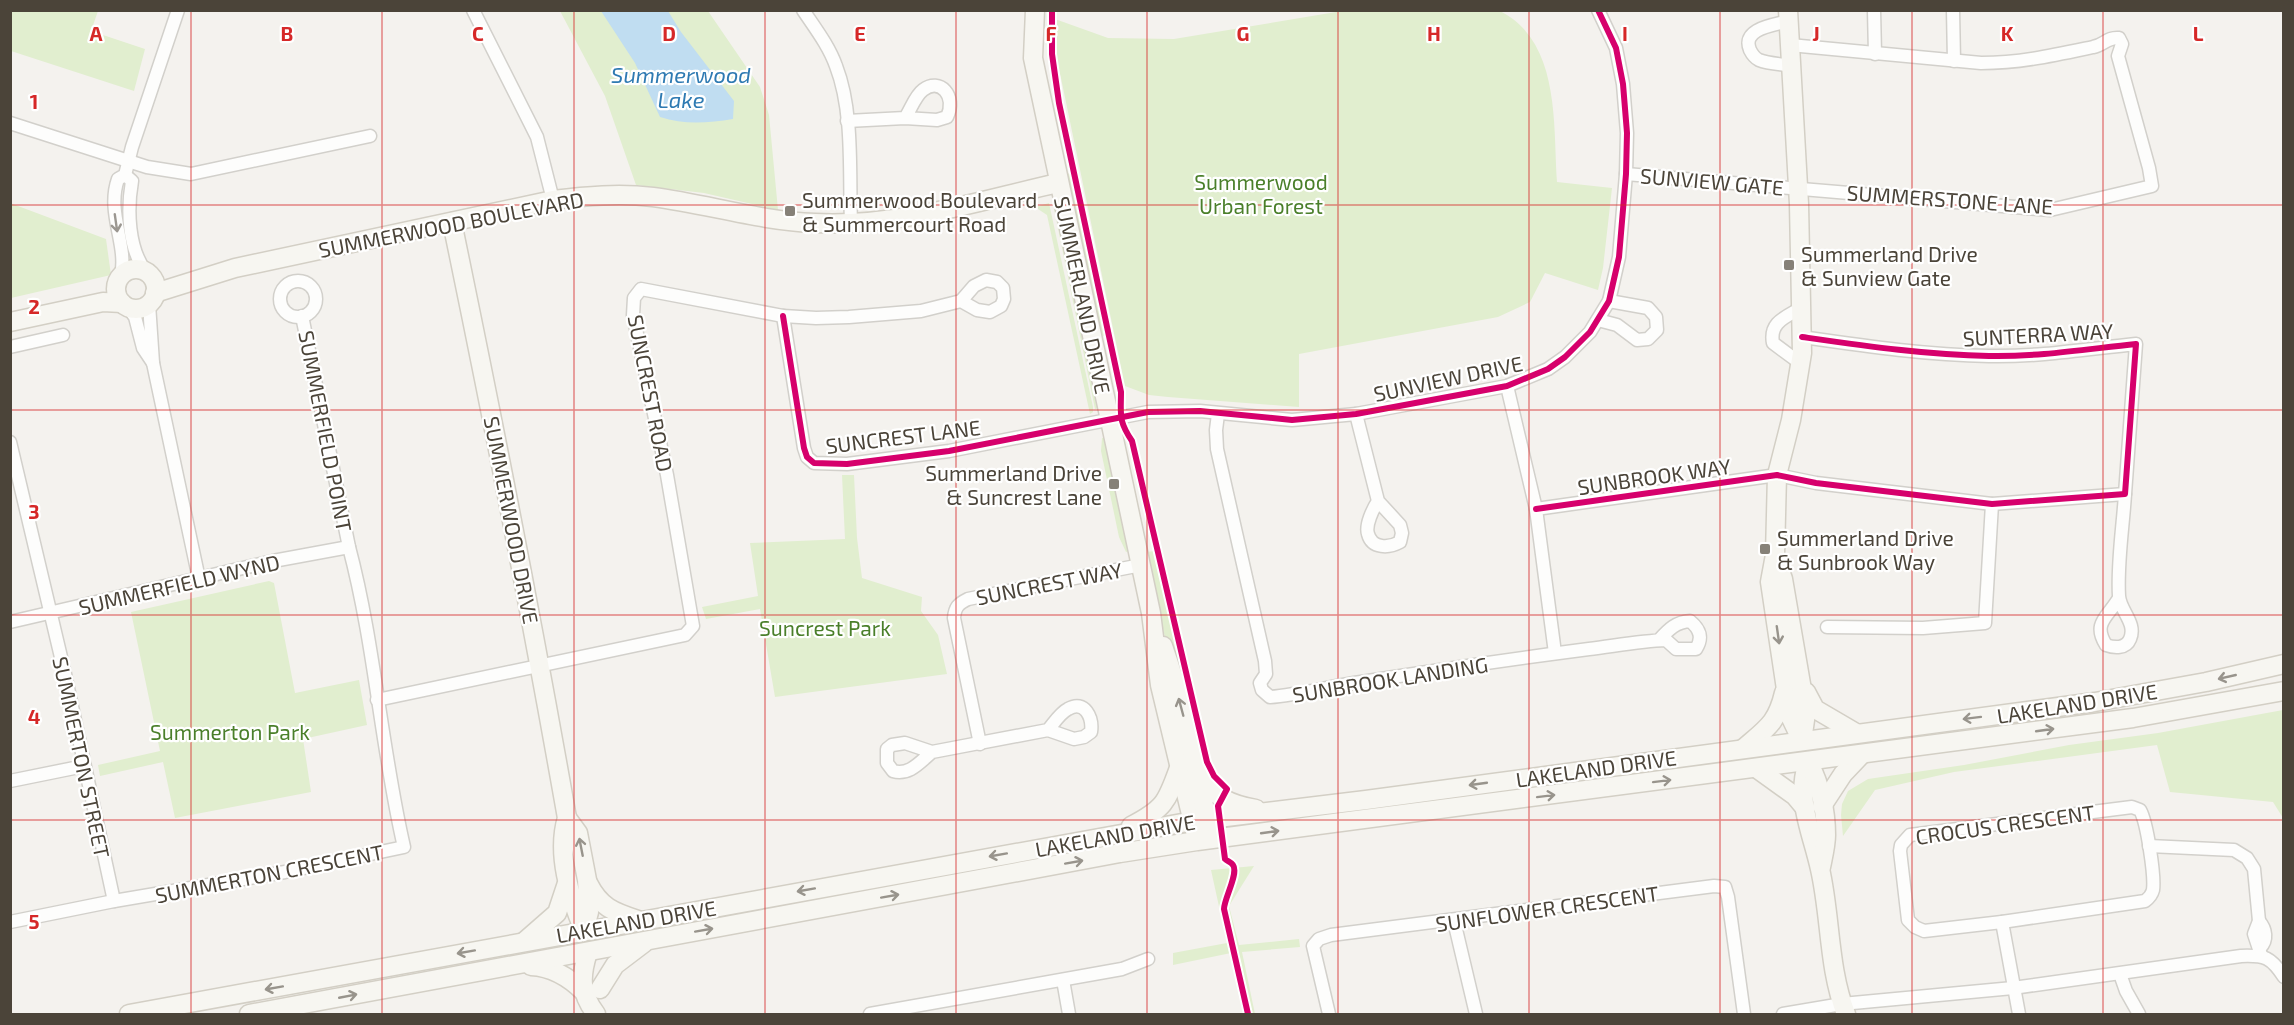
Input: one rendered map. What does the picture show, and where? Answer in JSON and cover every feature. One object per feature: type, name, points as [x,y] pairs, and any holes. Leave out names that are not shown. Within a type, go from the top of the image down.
[{"type":"main road","name":"SUMMERLAND DRIVE","points":[[1035,10],[1033,58],[1151,614],[1160,685],[1188,764],[1204,841]]},
{"type":"main road","points":[[1788,16],[1798,188],[1802,337],[1791,420],[1777,475],[1775,555],[1770,582],[1794,687],[1790,717],[1802,741],[1816,757],[1813,807],[1827,835],[1820,869],[1835,977],[1844,1009]]},
{"type":"main road","name":"SUMMERWOOD BOULEVARD","points":[[150,286],[162,277],[235,268],[553,200],[598,195],[653,197],[783,221],[851,223],[895,220],[922,215],[1058,183]]},
{"type":"main road","name":"SUMMERWOOD DRIVE","points":[[452,222],[499,445],[567,818],[578,833],[587,880],[589,912],[584,931]]},
{"type":"main road","points":[[10,311],[88,294],[134,269],[150,286],[135,309],[103,302],[10,322]]},
{"type":"main road","points":[[119,279],[116,294],[124,305]]},
{"type":"main road","name":"LAKELAND DRIVE","points":[[129,1014],[1117,833],[1200,820],[1366,800],[2095,702],[2206,682],[2283,664]]},
{"type":"main road","points":[[1744,748],[1783,751],[1816,757],[1856,733],[1815,709],[1794,687]]},
{"type":"main road","points":[[1744,748],[1768,728],[1794,687]]},
{"type":"main road","name":"LAKELAND DRIVE","points":[[249,1014],[1097,858],[1204,841],[1756,768],[1816,757],[1862,754],[2133,718],[2283,691]]},
{"type":"main road","points":[[1802,741],[1756,768],[1813,807]]},
{"type":"main road","points":[[1813,807],[1862,754]]},
{"type":"main road","points":[[1117,833],[1152,815],[1162,807],[1188,764],[1213,793],[1234,804],[1267,812]]},
{"type":"main road","name":"SUMMERWOOD DRIVE","points":[[567,818],[562,835],[568,881],[571,898],[584,931]]},
{"type":"main road","points":[[587,880],[600,902],[616,912],[640,921]]},
{"type":"main road","points":[[532,940],[557,913],[568,881]]},
{"type":"main road","points":[[588,952],[605,939],[640,921]]},
{"type":"main road","points":[[538,960],[562,950],[584,931],[620,942],[647,941]]},
{"type":"main road","points":[[532,940],[568,945],[588,952],[598,976],[592,990]]},
{"type":"main road","points":[[592,990],[615,965],[647,941]]},
{"type":"main road","points":[[512,965],[537,966],[553,970],[592,990],[601,1000],[596,1014]]},
{"type":"street","points":[[126,175],[178,10]]},
{"type":"street","points":[[473,10],[537,137],[553,200]]},
{"type":"street","points":[[802,10],[836,64],[843,90],[847,122],[851,223]]},
{"type":"street","name":"SUNVIEW DRIVE","points":[[1110,420],[1148,412],[1200,411],[1292,420],[1356,414],[1507,386],[1535,376],[1566,357],[1590,332],[1609,301],[1619,257],[1627,133],[1623,84],[1616,48],[1598,10]]},
{"type":"street","points":[[1874,10],[1875,54]]},
{"type":"street","points":[[1953,10],[1954,61]]},
{"type":"street","points":[[1788,16],[1755,31],[1748,44],[1752,54],[1761,61],[1792,66]]},
{"type":"street","name":"SUMMERSTONE LANE","points":[[1790,45],[1954,61],[2012,63],[2047,58],[2098,46],[2111,37],[2119,38],[2122,44],[2118,56],[2152,186],[2050,210],[1798,188]]},
{"type":"street","points":[[847,122],[905,118]]},
{"type":"street","points":[[10,123],[129,162],[164,171],[191,174],[370,136]]},
{"type":"street","name":"SUNVIEW GATE","points":[[1626,174],[1798,188]]},
{"type":"street","points":[[119,279],[123,261],[116,228],[114,200],[118,179],[126,175]]},
{"type":"street","points":[[126,175],[132,181],[130,217],[134,249],[150,286],[153,363],[199,579]]},
{"type":"street","name":"SUNCREST ROAD","points":[[540,664],[685,635],[693,626],[666,475],[633,315],[634,298],[641,289],[783,316],[880,315],[921,310],[961,301]]},
{"type":"street","points":[[1598,320],[1617,325],[1637,340],[1648,339],[1657,330],[1656,317],[1648,308],[1609,301]]},
{"type":"street","points":[[124,305],[135,318],[143,348],[153,363]]},
{"type":"street","points":[[1800,363],[1773,343],[1771,332],[1776,324],[1801,308]]},
{"type":"street","name":"SUMMERFIELD POINT","points":[[303,316],[349,547]]},
{"type":"street","name":"SUNCREST LANE","points":[[783,316],[804,448],[807,457],[813,463],[847,464],[949,451],[1110,420]]},
{"type":"street","points":[[34,318],[38,340]]},
{"type":"street","points":[[10,346],[63,335]]},
{"type":"street","name":"SUNTERRA WAY","points":[[1802,337],[1898,350],[1992,356],[2029,355],[2136,344],[2125,494]]},
{"type":"street","points":[[1507,386],[1536,509],[1555,653]]},
{"type":"street","name":"SUNBROOK LANDING","points":[[1218,414],[1217,449],[1265,661],[1266,674],[1260,683],[1262,690],[1270,697],[1555,653],[1659,640]]},
{"type":"street","points":[[1356,414],[1378,501]]},
{"type":"street","name":"SUMMERTON STREET","points":[[10,442],[114,901]]},
{"type":"street","points":[[1777,475],[1816,483],[1992,504],[2125,494],[2119,598]]},
{"type":"street","name":"SUNBROOK WAY","points":[[1536,509],[1777,475]]},
{"type":"street","points":[[1827,627],[1923,628],[1985,623],[1992,504]]},
{"type":"street","name":"SUMMERFIELD WYND","points":[[10,622],[349,547]]},
{"type":"street","name":"SUMMERTON CRESCENT","points":[[10,922],[404,847],[395,807],[358,580],[349,547]]},
{"type":"street","name":"SUNCREST WAY","points":[[980,744],[954,609],[968,599],[1141,565]]},
{"type":"street","points":[[377,700],[540,664]]},
{"type":"street","points":[[932,752],[1048,730]]},
{"type":"street","points":[[10,781],[84,766]]},
{"type":"street","name":"CROCUS CRESCENT","points":[[2132,807],[2140,810],[2145,818],[2149,846],[2153,889],[2145,901],[1924,931],[1908,920],[1900,851],[1901,845],[1910,835],[2132,807]]},
{"type":"street","points":[[2149,846],[2234,850],[2247,858],[2254,869],[2259,921],[2254,934],[2261,952],[2275,964],[2283,977]]},
{"type":"street","name":"SUNFLOWER CRESCENT","points":[[1329,1014],[1313,946],[1319,939],[1331,935],[1714,886],[1725,887],[1744,1014]]},
{"type":"street","points":[[1454,921],[1476,1014]]},
{"type":"street","points":[[2002,922],[2019,1014]]},
{"type":"street","points":[[1783,1014],[1844,1009],[2013,988],[2261,952]]},
{"type":"street","points":[[870,1014],[911,1010],[1122,969],[1148,959]]},
{"type":"street","points":[[2120,974],[2126,991],[2139,1014]]},
{"type":"street","points":[[1063,980],[1069,1014]]},
{"type":"green space","points":[[11,10],[98,11],[91,31],[145,49],[134,91],[11,51]]},
{"type":"green space","name":"Summerwood Urban Forest","points":[[1498,10],[1518,24],[1533,41],[1543,62],[1550,86],[1553,110],[1557,182],[1612,188],[1603,268],[1598,290],[1545,273],[1530,302],[1498,317],[1299,354],[1299,407],[1149,395],[1125,386],[1057,59],[1055,19],[1108,38],[1174,39],[1342,11]]},
{"type":"green space","points":[[560,11],[708,11],[760,87],[769,115],[778,210],[704,193],[636,185],[605,96]]},
{"type":"green space","points":[[1073,173],[1107,335],[1102,336],[1066,174]]},
{"type":"green space","points":[[1054,198],[1099,408],[1095,409],[1052,199]]},
{"type":"green space","points":[[10,203],[106,239],[111,275],[11,298]]},
{"type":"green space","points":[[1049,203],[1093,407],[1093,412],[1090,414],[1047,215],[1035,207]]},
{"type":"green space","points":[[1105,437],[1129,551],[1126,552],[1119,537],[1101,451],[1102,438]]},
{"type":"green space","name":"Suncrest Park","points":[[842,475],[854,475],[857,538],[862,578],[922,597],[921,611],[938,635],[947,674],[775,697],[760,609],[706,619],[702,607],[758,596],[750,543],[845,539]]},
{"type":"green space","points":[[1154,551],[1210,784],[1174,669],[1152,582],[1147,552]]},
{"type":"green space","name":"Summerton Park","points":[[269,581],[274,583],[295,693],[359,680],[367,725],[303,739],[311,792],[175,818],[163,762],[100,776],[98,765],[160,751],[131,612]]},
{"type":"green space","points":[[2283,710],[2283,818],[2273,802],[2170,792],[2157,745],[1954,772],[1875,790],[1843,836],[1842,804],[1848,791],[1868,779],[1964,765],[2069,745],[2158,733]]},
{"type":"green space","points":[[1254,866],[1229,906],[1239,945],[1299,939],[1300,947],[1242,952],[1255,1014],[1244,1014],[1231,953],[1173,965],[1173,953],[1227,943],[1211,870]]},
{"type":"water","name":"Summerwood Lake","points":[[601,11],[668,11],[681,32],[734,101],[733,119],[696,122],[660,117],[635,63]]},
{"type":"cycle path","points":[[1052,10],[1052,54],[1059,103],[1121,392],[1122,422],[1132,441],[1207,762],[1214,776],[1227,789],[1218,806],[1225,859],[1232,864],[1234,874],[1224,909],[1248,1014]]},
{"type":"cycle path","points":[[783,316],[804,448],[807,457],[814,463],[847,464],[949,451],[1148,412],[1200,411],[1292,420],[1356,414],[1507,386],[1548,369],[1565,357],[1590,332],[1609,301],[1619,257],[1627,133],[1623,84],[1616,48],[1598,10]]},
{"type":"cycle path","points":[[1536,509],[1777,475],[1816,483],[1992,504],[2125,494],[2136,344],[2044,354],[1989,356],[1919,352],[1802,337]]},
{"type":"place","name":"Summerwood Boulevard & Summercourt Road","points":[[790,211]]},
{"type":"place","name":"Summerland Drive & Sunview Gate","points":[[1789,265]]},
{"type":"place","name":"Summerland Drive & Suncrest Lane","points":[[1114,484]]},
{"type":"place","name":"Summerland Drive & Sunbrook Way","points":[[1765,549]]}]
